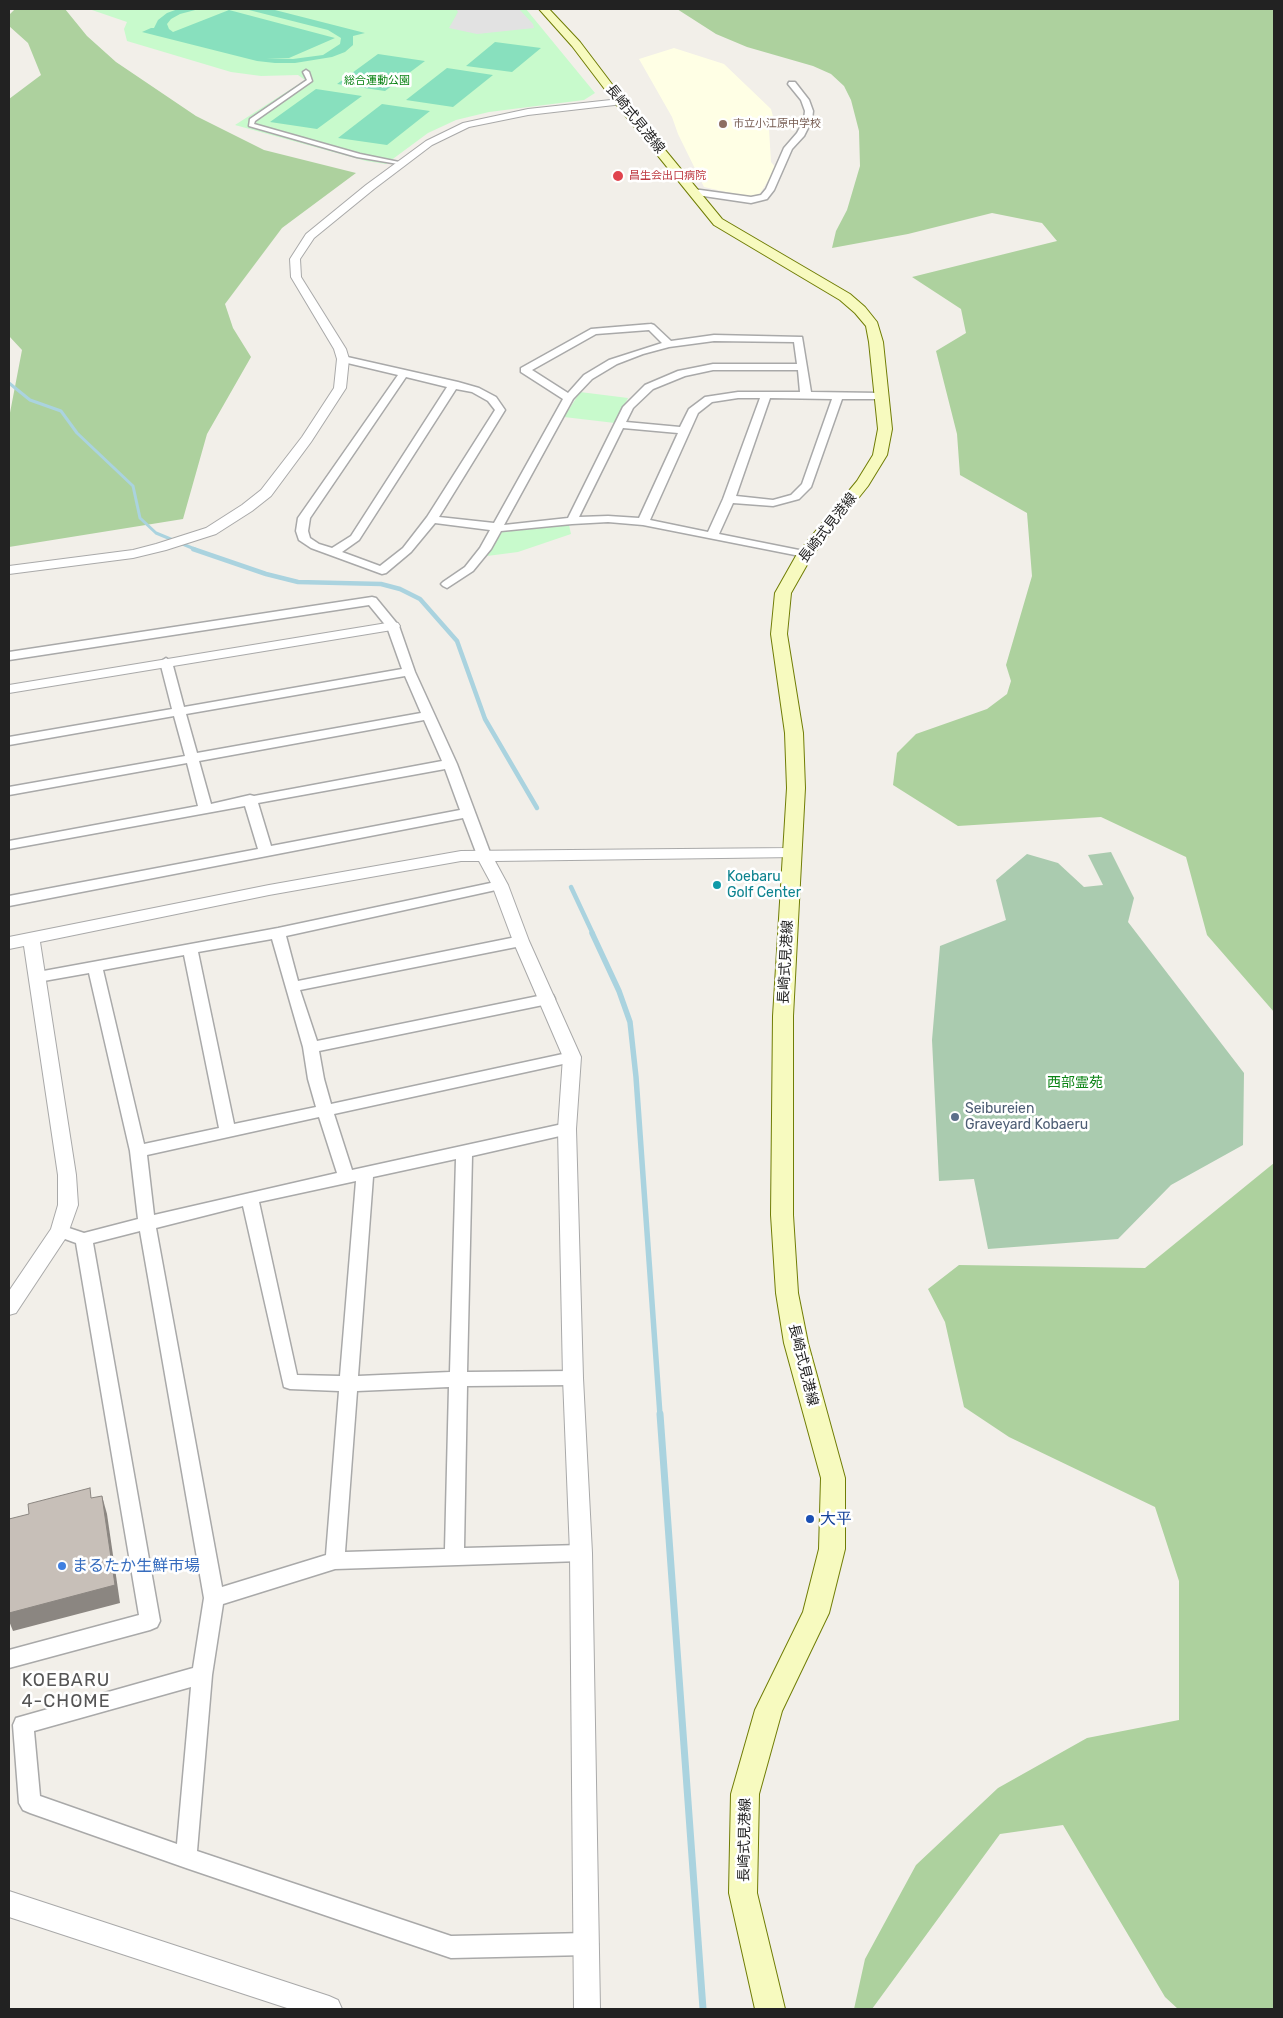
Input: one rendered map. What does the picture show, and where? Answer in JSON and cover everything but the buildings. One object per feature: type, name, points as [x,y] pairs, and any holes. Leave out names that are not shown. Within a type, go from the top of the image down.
[{"type":"main road","name":"長崎式見港線","points":[[544,9],[576,44],[620,102],[718,222],[730,231],[845,298],[860,310],[872,326],[876,342],[880,396],[885,429],[880,455],[863,483],[804,554],[783,593],[779,634],[794,733],[796,788],[783,1016],[782,1214],[787,1293],[796,1343],[833,1478],[832,1548],[816,1613],[769,1710],[745,1794],[743,1893],[770,2009]]},
{"type":"street","points":[[306,72],[310,80],[252,120],[250,125],[359,156],[402,164]]},
{"type":"street","points":[[693,192],[751,200],[764,197],[770,190],[788,148],[801,134],[808,120],[809,111],[805,100],[792,84]]},
{"type":"street","points":[[9,570],[132,554],[161,547],[211,531],[232,519],[266,493],[307,439],[340,388],[343,359],[334,336],[301,288],[296,277],[295,259],[310,236],[430,143],[466,125],[528,112],[620,102]]},
{"type":"street","points":[[569,398],[525,370],[594,331],[651,327],[669,344]]},
{"type":"street","points":[[447,584],[469,569],[485,549],[569,398],[588,377],[613,362],[639,352],[669,344],[714,338],[799,339],[806,396]]},
{"type":"street","points":[[343,359],[454,384],[475,390],[492,399],[500,410],[432,519],[407,550],[382,571],[333,553],[305,540],[302,531],[304,518],[404,373]]},
{"type":"street","points":[[572,520],[628,408],[649,387],[682,373],[713,368],[802,366]]},
{"type":"street","points":[[333,553],[355,538],[454,384]]},
{"type":"street","points":[[644,522],[693,411],[710,398],[738,395],[880,396]]},
{"type":"street","points":[[712,536],[729,499],[766,396]]},
{"type":"street","points":[[729,499],[774,503],[795,497],[807,485],[838,396]]},
{"type":"street","points":[[620,424],[684,431]]},
{"type":"street","points":[[432,519],[497,528],[572,520],[608,519],[644,522],[804,554]]},
{"type":"street","points":[[9,656],[372,600],[393,626],[409,672],[450,764],[484,855],[500,885],[572,1057],[567,1129],[573,1378],[581,1553],[587,2009]]},
{"type":"street","points":[[9,689],[393,626]]},
{"type":"street","points":[[166,662],[205,807]]},
{"type":"street","points":[[9,741],[409,672]]},
{"type":"street","points":[[9,791],[428,716]]},
{"type":"street","points":[[9,845],[205,807],[450,764]]},
{"type":"street","points":[[250,800],[266,852]]},
{"type":"street","points":[[9,901],[467,813]]},
{"type":"street","points":[[9,944],[269,890],[461,856],[791,853]]},
{"type":"street","points":[[38,977],[278,933],[500,885]]},
{"type":"street","points":[[278,933],[292,987],[311,1047],[324,1111],[346,1177]]},
{"type":"street","points":[[9,1307],[60,1232],[68,1205],[67,1175],[31,939]]},
{"type":"street","points":[[292,987],[522,941]]},
{"type":"street","points":[[190,948],[228,1133]]},
{"type":"street","points":[[96,967],[138,1152],[147,1224],[214,1598],[202,1674],[186,1858]]},
{"type":"street","points":[[311,1047],[548,999]]},
{"type":"street","points":[[138,1152],[572,1057]]},
{"type":"street","points":[[60,1232],[84,1239],[250,1198],[567,1129]]},
{"type":"street","points":[[454,1556],[464,1152]]},
{"type":"street","points":[[335,1561],[365,1173]]},
{"type":"street","points":[[250,1198],[290,1382],[348,1384],[458,1379],[573,1378]]},
{"type":"street","points":[[9,1659],[150,1621],[84,1239]]},
{"type":"street","points":[[214,1598],[335,1561],[581,1553]]},
{"type":"street","points":[[202,1674],[24,1725],[30,1803],[186,1858],[451,1946],[587,1944]]},
{"type":"street","points":[[9,1904],[329,2009]]},
{"type":"shaded area","points":[[456,9],[519,9],[533,24],[534,28],[477,34],[449,28],[458,12]]},
{"type":"shaded area","name":"市立小江原中学校","points":[[674,48],[724,64],[771,109],[774,120],[769,129],[771,162],[776,168],[759,195],[749,197],[704,187],[678,134],[672,117],[639,59]]},
{"type":"green space","points":[[15,9],[65,9],[87,36],[116,62],[196,116],[264,150],[356,173],[282,228],[225,304],[233,328],[251,357],[207,434],[183,519],[9,547],[9,418],[22,350],[9,336],[9,99],[41,75],[28,43],[9,26],[9,15]]},
{"type":"green space","name":"総合運動公園","points":[[89,9],[526,9],[595,93],[584,100],[489,112],[456,120],[428,133],[386,164],[366,161],[235,125],[305,80],[298,75],[261,76],[231,72],[127,41],[124,29],[127,22]]},
{"type":"green space","points":[[178,9],[199,9],[180,14],[171,19],[167,24],[173,32],[229,10],[335,38],[289,58],[266,58],[293,59],[323,55],[340,44],[341,38],[328,30],[245,9],[271,9],[365,33],[353,36],[353,45],[345,52],[332,57],[295,63],[275,63],[257,61],[142,32],[154,28],[158,20],[167,13]]},
{"type":"green space","points":[[677,9],[1274,9],[1274,1012],[1207,935],[1186,857],[1101,817],[958,826],[893,785],[897,753],[916,734],[987,709],[1007,694],[1011,681],[1006,665],[1032,576],[1027,513],[960,475],[957,434],[936,351],[966,333],[961,309],[912,277],[1057,241],[1042,223],[992,213],[908,234],[832,248],[836,231],[847,210],[860,166],[859,131],[851,100],[844,86],[831,74],[813,66],[747,47],[716,34]]},
{"type":"green space","points":[[495,42],[541,48],[512,72],[466,66]]},
{"type":"green space","points":[[378,54],[425,61],[385,91],[337,84]]},
{"type":"green space","points":[[447,68],[493,75],[453,107],[406,100]]},
{"type":"green space","points":[[316,89],[362,96],[317,129],[270,122]]},
{"type":"green space","points":[[382,104],[430,111],[387,145],[338,138]]},
{"type":"green space","points":[[580,392],[628,398],[615,423],[564,417]]},
{"type":"green space","points":[[569,525],[571,534],[518,552],[487,556],[502,532]]},
{"type":"green space","name":"西部霊苑","points":[[1111,852],[1134,898],[1128,922],[1244,1073],[1243,1145],[1171,1185],[1118,1239],[988,1249],[974,1179],[939,1181],[932,1040],[940,946],[1006,920],[996,880],[1027,854],[1058,863],[1084,887],[1103,885],[1088,855]]},
{"type":"green space","points":[[1274,1163],[1274,2009],[1178,2009],[1165,1997],[1063,1825],[1000,1834],[872,2009],[854,2009],[865,1959],[916,1865],[998,1788],[1087,1738],[1179,1720],[1179,1581],[1155,1507],[1009,1437],[964,1407],[945,1322],[928,1289],[959,1265],[1145,1268]]},
{"type":"waterway","points":[[9,383],[30,400],[61,411],[77,433],[133,486],[140,518],[156,533],[197,550]]},
{"type":"waterway","points":[[193,549],[266,574],[298,582],[381,584],[400,589],[420,599],[457,641],[485,719],[537,808]]},
{"type":"waterway","points":[[571,887],[593,934]]},
{"type":"waterway","points":[[592,933],[619,991],[630,1022],[636,1077],[660,1415]]},
{"type":"waterway","points":[[660,1414],[703,2009]]},
{"type":"place","name":"市立小江原中学校","points":[[723,124]]},
{"type":"place","name":"昌生会出口病院","points":[[618,176]]},
{"type":"place","name":"Koebaru Golf Center","points":[[717,885]]},
{"type":"place","name":"Seibureien Graveyard Kobaeru","points":[[955,1117]]},
{"type":"place","name":"大平","points":[[810,1519]]},
{"type":"place","name":"まるたか生鮮市場","points":[[62,1566]]},
{"type":"district","name":"KOEBARU 4-CHOME","points":[[66,1691]]}]
